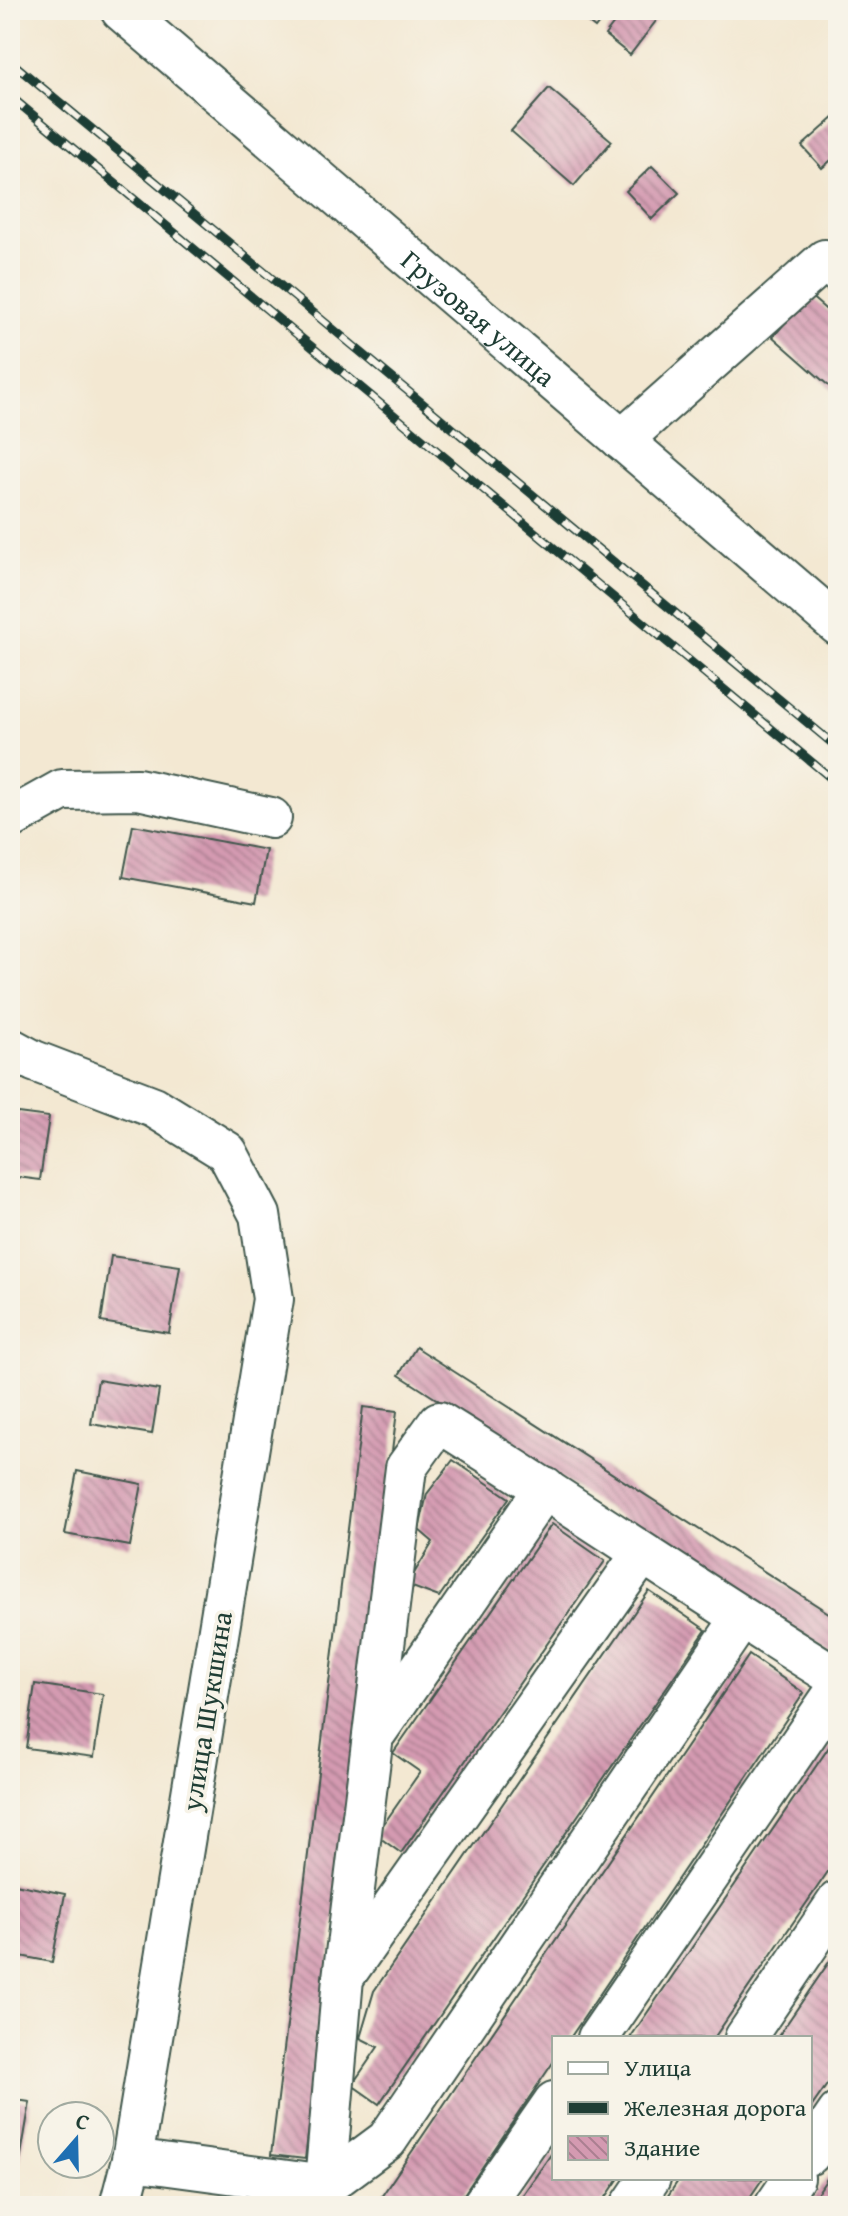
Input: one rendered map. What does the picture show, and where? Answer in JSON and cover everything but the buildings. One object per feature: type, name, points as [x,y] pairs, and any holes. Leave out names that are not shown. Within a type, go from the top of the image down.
[{"type":"street","name":"Грузовая улица","points":[[121,10],[838,625]]},
{"type":"street","points":[[622,440],[825,260],[838,272]]},
{"type":"street","points":[[10,819],[62,790],[138,789],[271,818]]},
{"type":"street","name":"улица Шукшина","points":[[10,1048],[34,1061],[154,1107],[227,1152],[260,1215],[273,1299],[132,2160],[120,2206]]},
{"type":"street","points":[[324,2196],[343,1978],[406,1468],[439,1422],[545,1488],[741,1619],[838,1678]]},
{"type":"street","points":[[374,1735],[545,1488]]},
{"type":"street","points":[[343,1978],[642,1554]]},
{"type":"street","points":[[324,2196],[387,2140],[741,1619]]},
{"type":"street","points":[[599,2036],[838,1688]]},
{"type":"street","points":[[746,2036],[838,1901]]},
{"type":"street","points":[[482,2206],[552,2105]]},
{"type":"street","points":[[812,2151],[838,2113]]},
{"type":"street","points":[[132,2160],[324,2196]]},
{"type":"street","points":[[631,2206],[649,2180]]},
{"type":"street","points":[[775,2206],[793,2180]]},
{"type":"railway","points":[[10,61],[838,748]]},
{"type":"railway","points":[[10,96],[838,784]]}]
